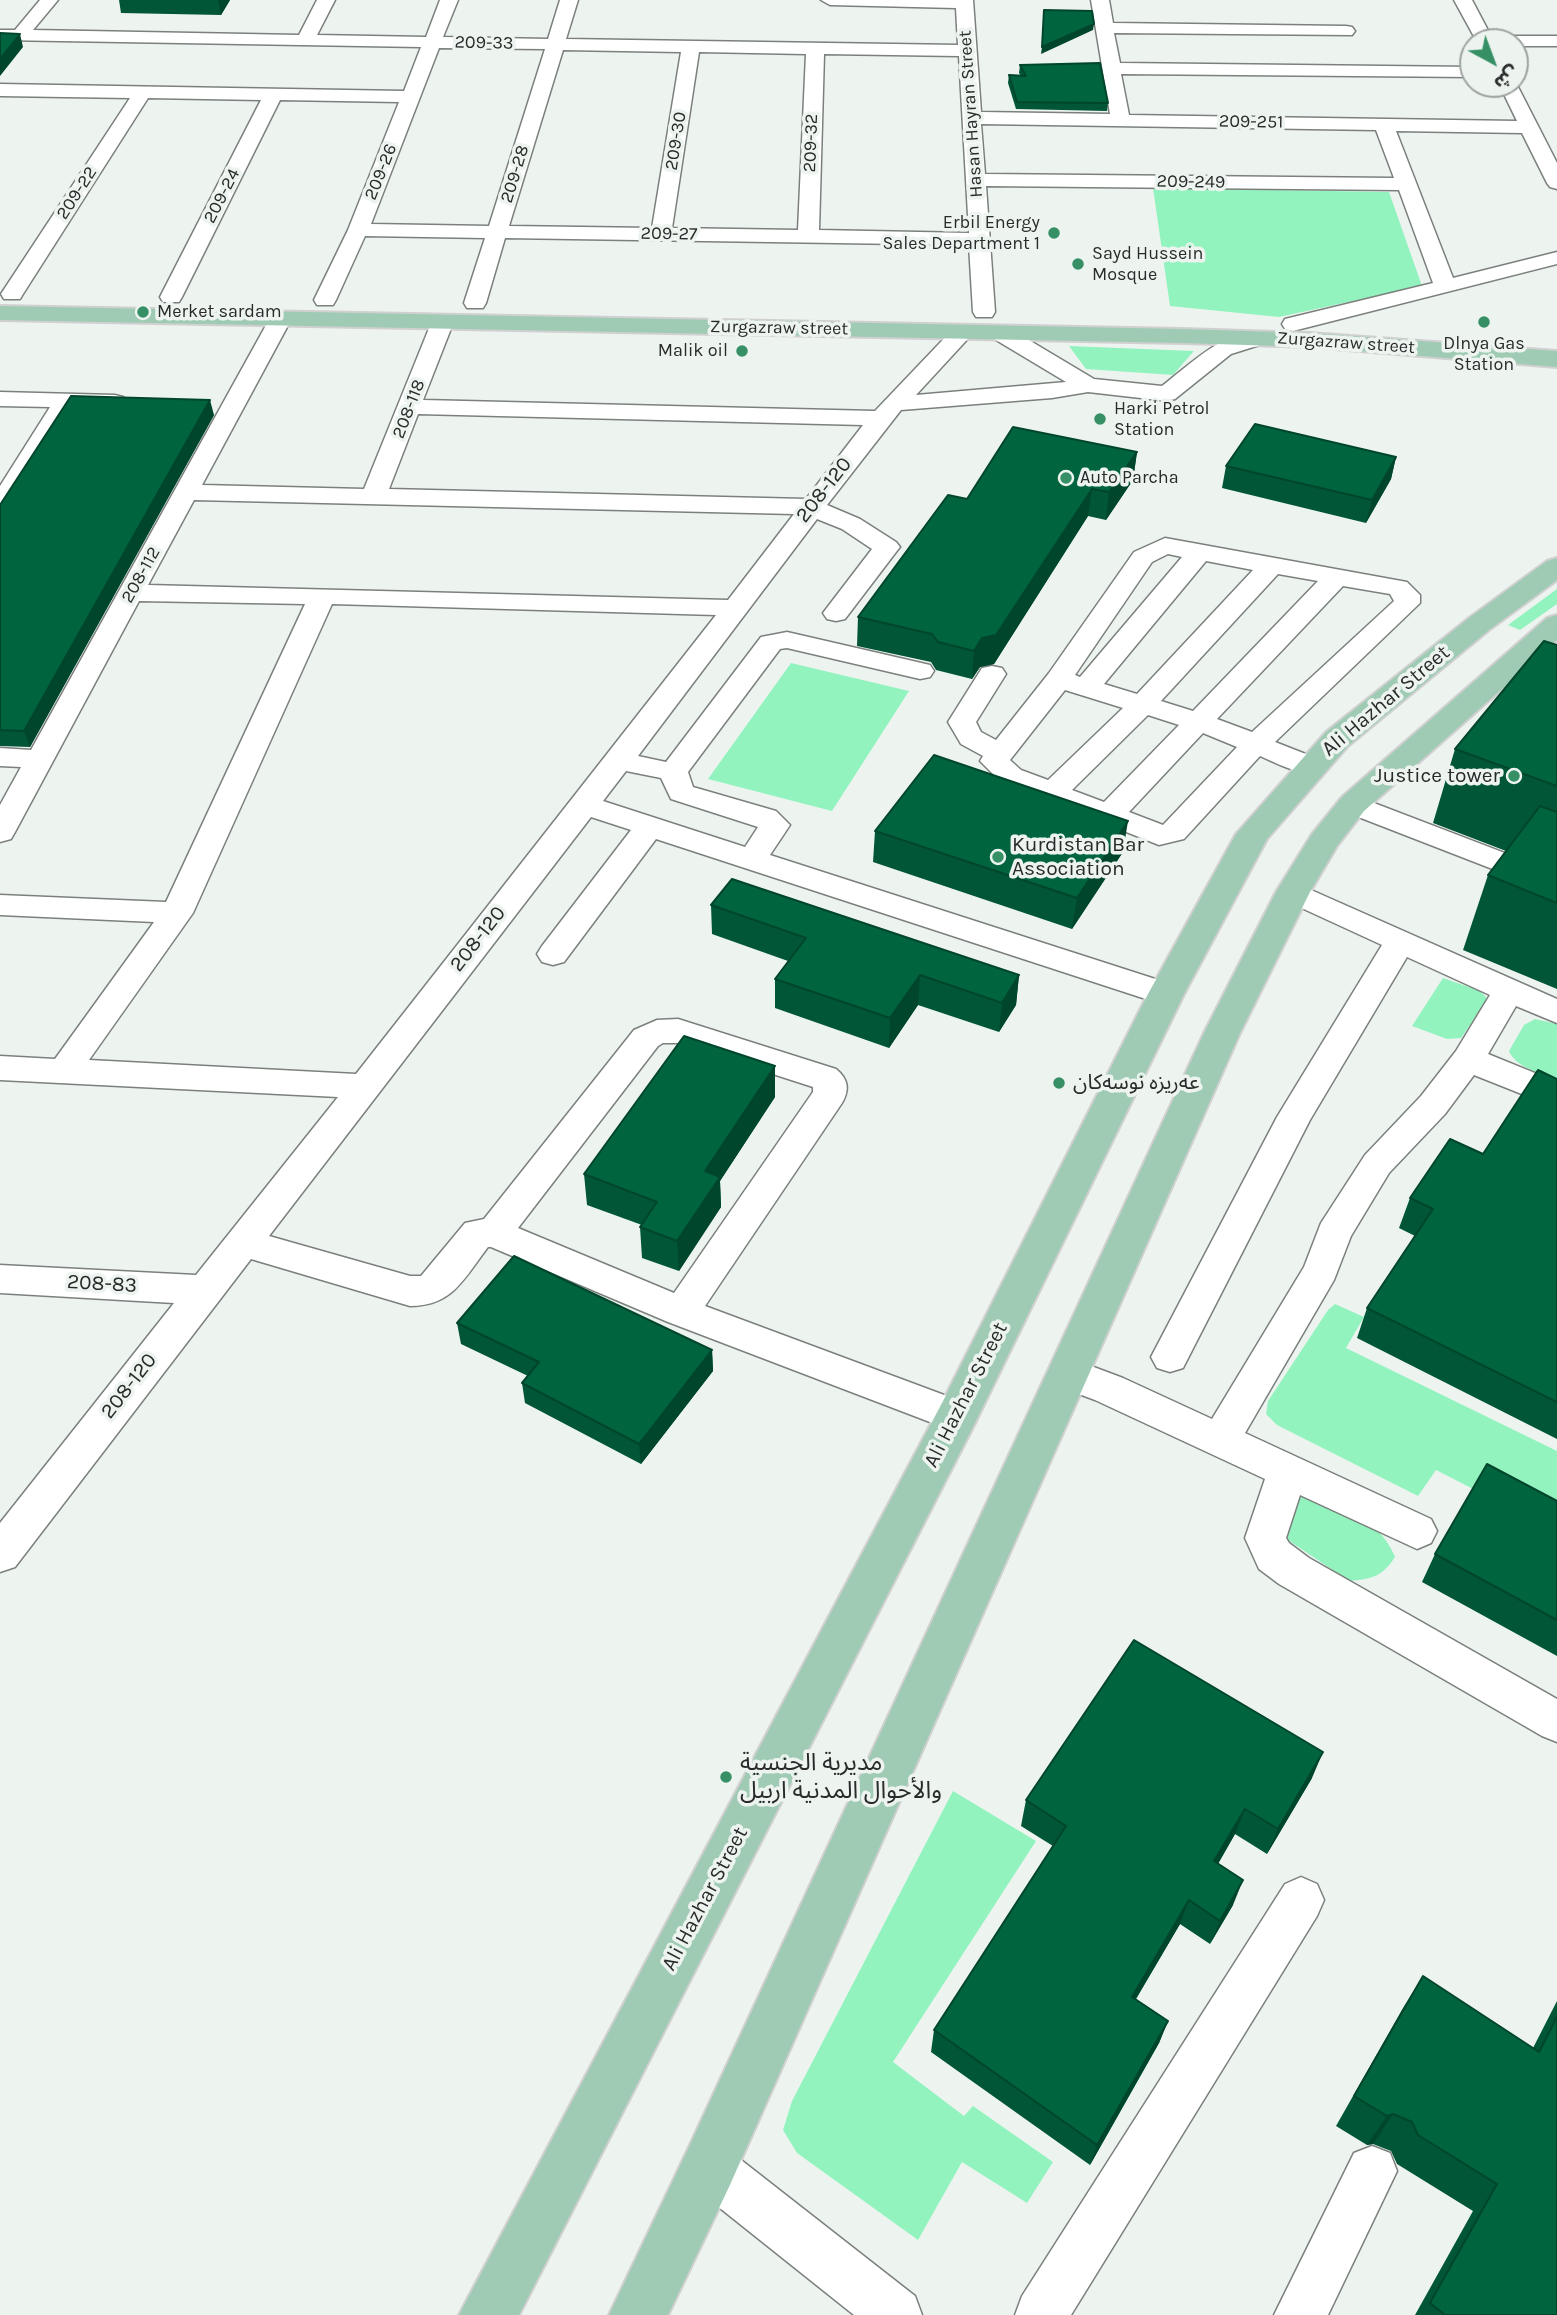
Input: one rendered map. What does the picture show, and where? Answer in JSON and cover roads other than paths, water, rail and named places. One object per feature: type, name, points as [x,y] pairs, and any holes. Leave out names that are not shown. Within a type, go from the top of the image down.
[{"type":"main road","name":"Zurgazraw street","points":[[4,301],[171,297],[475,303],[1258,338],[1557,359]]},
{"type":"main road","name":"Zurgazraw street","points":[[4,301],[281,318],[443,321],[1293,324],[1557,341]]},
{"type":"main road","name":"Ali Hazhar Street","points":[[488,2315],[957,1416],[1166,994],[1253,834],[1311,766],[1347,730],[1479,624],[1557,567]]},
{"type":"main road","points":[[638,2315],[709,2167],[1222,1033],[1293,892],[1324,841],[1353,804],[1496,695],[1557,624]]},
{"type":"street","points":[[20,35],[49,0]]},
{"type":"street","points":[[305,40],[326,0]]},
{"type":"street","name":"209-26","points":[[325,300],[358,230],[449,0]]},
{"type":"street","name":"209-28","points":[[475,303],[569,0]]},
{"type":"street","points":[[830,0],[964,1]]},
{"type":"street","points":[[1100,0],[1120,120]]},
{"type":"street","points":[[1463,0],[1479,28]]},
{"type":"street","name":"Hasan Hayran Street","points":[[964,1],[983,325]]},
{"type":"street","points":[[1339,10],[1359,71]]},
{"type":"street","points":[[1104,28],[1346,31]]},
{"type":"street","name":"209-33","points":[[0,35],[967,51]]},
{"type":"street","points":[[3,94],[47,36]]},
{"type":"street","points":[[1529,41],[1557,41]]},
{"type":"street","name":"209-30","points":[[661,234],[691,47]]},
{"type":"street","name":"209-32","points":[[808,237],[815,49]]},
{"type":"street","points":[[1111,68],[1459,72]]},
{"type":"street","points":[[3,94],[143,92],[410,97]]},
{"type":"street","name":"209-22","points":[[4,301],[143,92]]},
{"type":"street","name":"209-24","points":[[171,297],[273,94]]},
{"type":"street","points":[[1515,98],[1557,183]]},
{"type":"street","name":"209-251","points":[[972,118],[1531,127]]},
{"type":"street","points":[[1384,125],[1446,286]]},
{"type":"street","name":"209-249","points":[[976,180],[1407,184]]},
{"type":"street","name":"209-27","points":[[358,230],[979,239]]},
{"type":"street","points":[[1293,324],[1557,258]]},
{"type":"street","name":"208-112","points":[[0,832],[281,318]]},
{"type":"street","name":"208-118","points":[[374,496],[443,321]]},
{"type":"street","points":[[983,325],[1071,372],[1088,385]]},
{"type":"street","name":"208-120","points":[[0,1554],[241,1241],[619,761],[811,507],[888,411],[983,325]]},
{"type":"street","points":[[410,407],[888,411],[1088,385],[1167,394],[1223,349],[1258,338]]},
{"type":"street","points":[[0,399],[144,403]]},
{"type":"street","points":[[4,495],[66,401]]},
{"type":"street","points":[[208,404],[234,405]]},
{"type":"street","points":[[187,492],[811,507],[852,524],[887,547],[836,613]]},
{"type":"street","points":[[1165,546],[1271,566],[1398,588],[1407,595],[1407,603],[1256,744],[1173,832],[1159,835],[1052,792],[1001,769],[994,761],[1059,679],[1143,557],[1165,546]]},
{"type":"street","points":[[1086,687],[1199,553]]},
{"type":"street","points":[[1052,792],[1142,705],[1271,566]]},
{"type":"street","points":[[1109,815],[1336,577]]},
{"type":"street","points":[[131,593],[733,608]]},
{"type":"street","points":[[64,1071],[177,913],[323,596]]},
{"type":"street","points":[[673,772],[771,643],[787,640],[920,671]]},
{"type":"street","points":[[992,674],[962,722],[964,732],[971,739],[1000,753]]},
{"type":"street","points":[[1059,679],[1200,722],[1311,766]]},
{"type":"street","points":[[0,757],[40,759]]},
{"type":"street","points":[[619,761],[673,772]]},
{"type":"street","points":[[673,772],[681,793],[765,818],[775,825],[752,860]]},
{"type":"street","points":[[1353,804],[1557,884]]},
{"type":"street","points":[[584,805],[1166,994]]},
{"type":"street","points":[[553,954],[649,827]]},
{"type":"street","points":[[1293,892],[1557,1012]]},
{"type":"street","points":[[0,905],[177,913]]},
{"type":"street","points":[[1170,1357],[1294,1117],[1400,942]]},
{"type":"street","points":[[1220,1440],[1321,1270],[1334,1233],[1377,1164],[1433,1105],[1468,1059],[1508,992]]},
{"type":"street","points":[[494,1233],[646,1038],[657,1032],[678,1031],[824,1078],[830,1083],[830,1094],[681,1312]]},
{"type":"street","points":[[1468,1059],[1557,1096]]},
{"type":"street","points":[[0,1068],[362,1086]]},
{"type":"street","points":[[241,1241],[410,1291],[428,1291],[439,1283],[478,1233],[494,1233],[681,1312],[957,1416]]},
{"type":"street","name":"208-83","points":[[0,1279],[204,1290]]},
{"type":"street","points":[[1069,1374],[1109,1389],[1417,1531]]},
{"type":"street","points":[[1287,1471],[1265,1538],[1274,1556],[1294,1571],[1557,1721]]},
{"type":"street","points":[[1041,2315],[1301,1900]]},
{"type":"street","points":[[709,2167],[896,2315]]},
{"type":"street","points":[[1300,2315],[1372,2171]]},
{"type":"place","name":"Erbil Energy Sales Department 1","points":[[1054,233]]},
{"type":"place","name":"Sayd Hussein Mosque","points":[[1078,264]]},
{"type":"place","name":"Merket sardam","points":[[143,312]]},
{"type":"place","name":"Dlnya Gas Station","points":[[1484,322]]},
{"type":"place","name":"Malik oil","points":[[742,351]]},
{"type":"place","name":"Harki Petrol Station","points":[[1100,419]]},
{"type":"place","name":"Auto Parcha","points":[[1066,478]]},
{"type":"place","name":"Justice tower","points":[[1514,776]]},
{"type":"place","name":"Kurdistan Bar Association","points":[[998,857]]},
{"type":"place","name":"عەریزە نوسەکان","points":[[1059,1083]]},
{"type":"place","name":"مديرية الجنسية والأحوال المدنية اربيل","points":[[726,1777]]}]
